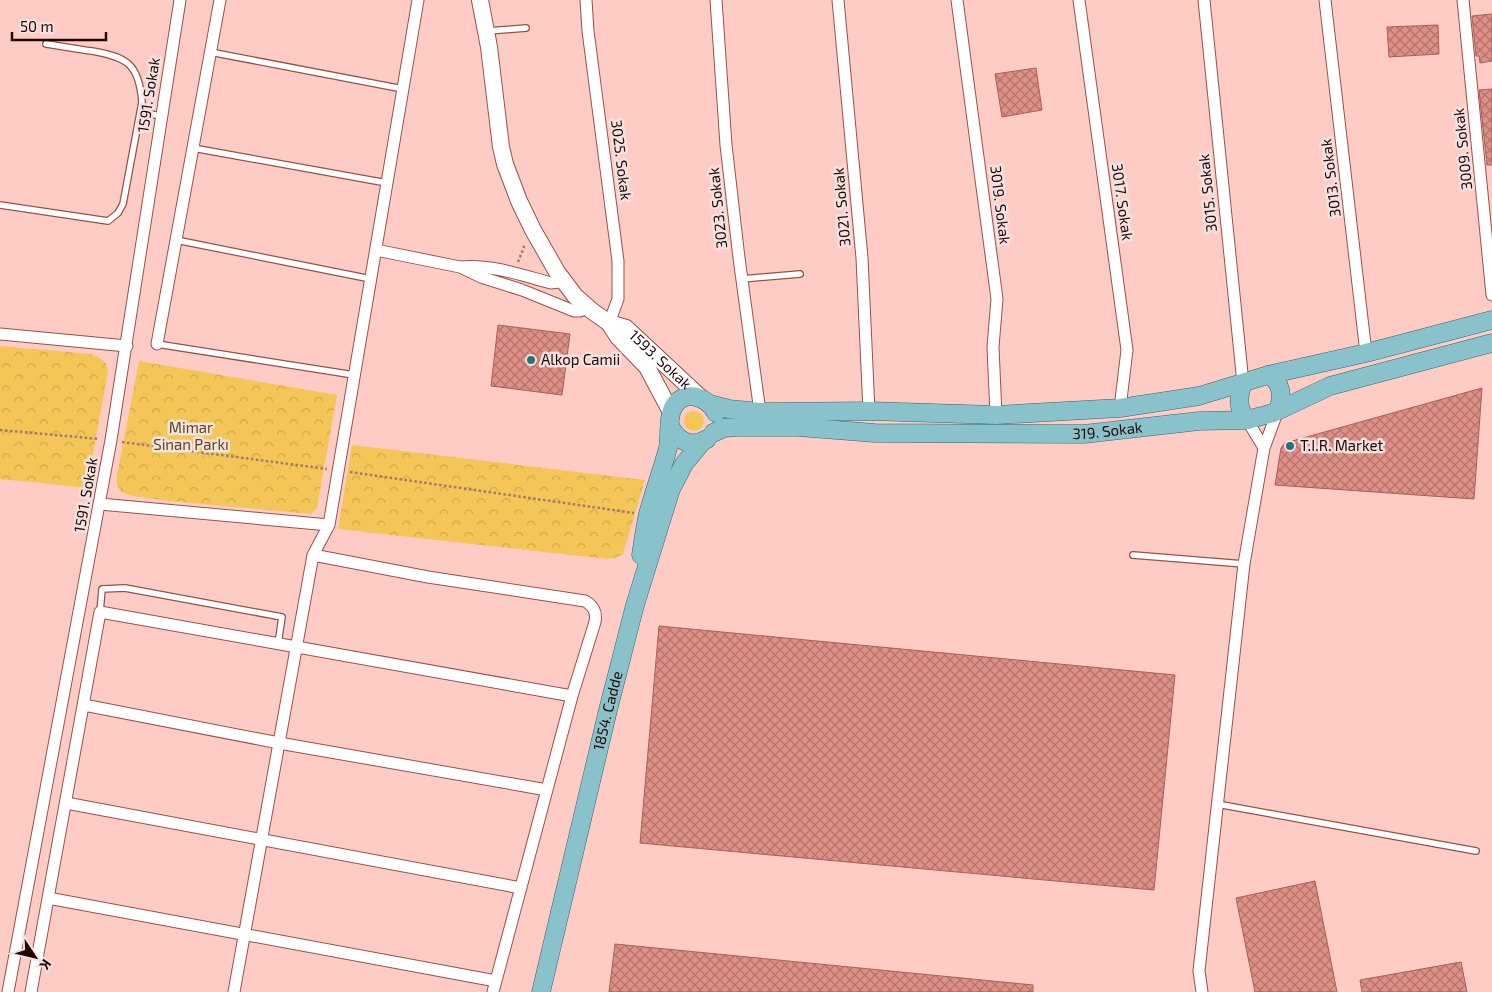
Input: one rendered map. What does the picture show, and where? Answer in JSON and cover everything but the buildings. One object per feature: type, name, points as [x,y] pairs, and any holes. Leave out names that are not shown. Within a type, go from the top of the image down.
[{"type":"main road","points":[[480,0],[505,164],[519,201],[533,230],[562,279],[586,307],[609,322]]},
{"type":"main road","name":"319. Sokak","points":[[705,400],[729,409],[760,412],[869,411],[996,416],[1120,408],[1199,396],[1268,375],[1366,353],[1492,320]]},
{"type":"main road","name":"1593. Sokak","points":[[609,322],[626,328],[705,400]]},
{"type":"main road","name":"1593. Sokak","points":[[609,322],[618,337],[647,367],[671,419]]},
{"type":"main road","name":"319. Sokak","points":[[707,437],[724,428],[738,427],[798,428],[874,433],[1084,434],[1199,421],[1247,420],[1278,410],[1330,386],[1492,343]]},
{"type":"main road","points":[[1268,375],[1276,380],[1280,387],[1281,399],[1278,410]]},
{"type":"main road","points":[[1243,383],[1238,397],[1238,404],[1247,420]]},
{"type":"main road","points":[[635,605],[638,570],[648,515],[667,450],[671,419],[680,400],[693,396],[705,400],[716,414],[717,420],[707,437],[694,444],[680,439],[674,433],[671,419]]},
{"type":"main road","name":"1854. Cadde","points":[[541,992],[635,605],[671,489],[684,464],[707,437]]},
{"type":"street","name":"1591. Sokak","points":[[8,992],[100,504],[127,346],[180,0]]},
{"type":"street","points":[[157,344],[220,0]]},
{"type":"street","points":[[234,992],[313,555],[329,524],[418,0]]},
{"type":"street","name":"3025. Sokak","points":[[586,0],[588,31],[618,261],[618,298],[609,322]]},
{"type":"street","name":"3023. Sokak","points":[[716,0],[726,145],[760,412]]},
{"type":"street","name":"3021. Sokak","points":[[838,0],[862,258],[869,411]]},
{"type":"street","name":"3019. Sokak","points":[[957,0],[997,299],[993,347],[996,416]]},
{"type":"street","name":"3017. Sokak","points":[[1079,0],[1127,350],[1120,408]]},
{"type":"street","name":"3015. Sokak","points":[[1204,0],[1243,383]]},
{"type":"street","name":"3013. Sokak","points":[[1325,0],[1366,353]]},
{"type":"street","name":"3009. Sokak","points":[[1463,0],[1492,295]]},
{"type":"street","points":[[376,250],[460,267],[481,277],[522,290],[574,311],[580,311],[586,307]]},
{"type":"street","points":[[460,267],[477,265],[520,272],[551,282],[559,282],[562,279]]},
{"type":"street","points":[[520,272],[521,277],[517,286],[522,290]]},
{"type":"street","points":[[0,334],[127,346]]},
{"type":"street","points":[[1202,992],[1199,971],[1244,564],[1264,448],[1278,410]]},
{"type":"street","points":[[1247,420],[1264,448]]},
{"type":"street","points":[[100,504],[329,524]]},
{"type":"street","points":[[48,898],[244,934],[495,986],[572,696],[595,622],[595,610],[585,601],[428,577],[313,555]]},
{"type":"street","points":[[31,992],[100,612],[572,696]]},
{"type":"street","points":[[84,705],[279,743],[547,790]]},
{"type":"street","points":[[66,803],[521,888]]},
{"type":"lane","points":[[486,31],[526,28]]},
{"type":"lane","points":[[0,204],[108,221],[123,204],[140,112],[139,82],[126,61],[114,55],[46,44]]},
{"type":"lane","points":[[210,52],[403,90]]},
{"type":"lane","points":[[140,112],[161,116]]},
{"type":"lane","points":[[193,148],[387,183]]},
{"type":"lane","points":[[176,240],[371,279]]},
{"type":"lane","points":[[742,279],[800,274]]},
{"type":"lane","points":[[157,344],[354,375]]},
{"type":"lane","points":[[1134,555],[1244,564]]},
{"type":"lane","points":[[100,612],[102,589],[125,588],[282,617],[278,644]]},
{"type":"lane","points":[[1217,804],[1476,852]]},
{"type":"path","points":[[520,272],[526,242]]},
{"type":"path","points":[[0,430],[104,440]]},
{"type":"path","points":[[119,441],[331,469]]},
{"type":"path","points":[[347,472],[648,515]]},
{"type":"green space","points":[[0,346],[91,354],[106,364],[108,371],[87,488],[0,479]]},
{"type":"green space","name":"Mimar Sinan Parkı","points":[[139,361],[337,395],[317,508],[311,514],[169,501],[133,496],[121,492],[117,485],[117,475]]},
{"type":"green space","points":[[694,411],[701,414],[704,421],[701,428],[694,431],[687,428],[684,421],[687,414]]},
{"type":"green space","points":[[352,445],[645,480],[623,554],[615,558],[607,559],[338,529]]},
{"type":"place","name":"Alkop Camii","points":[[531,360]]},
{"type":"place","name":"T.I.R. Market","points":[[1290,446]]}]
